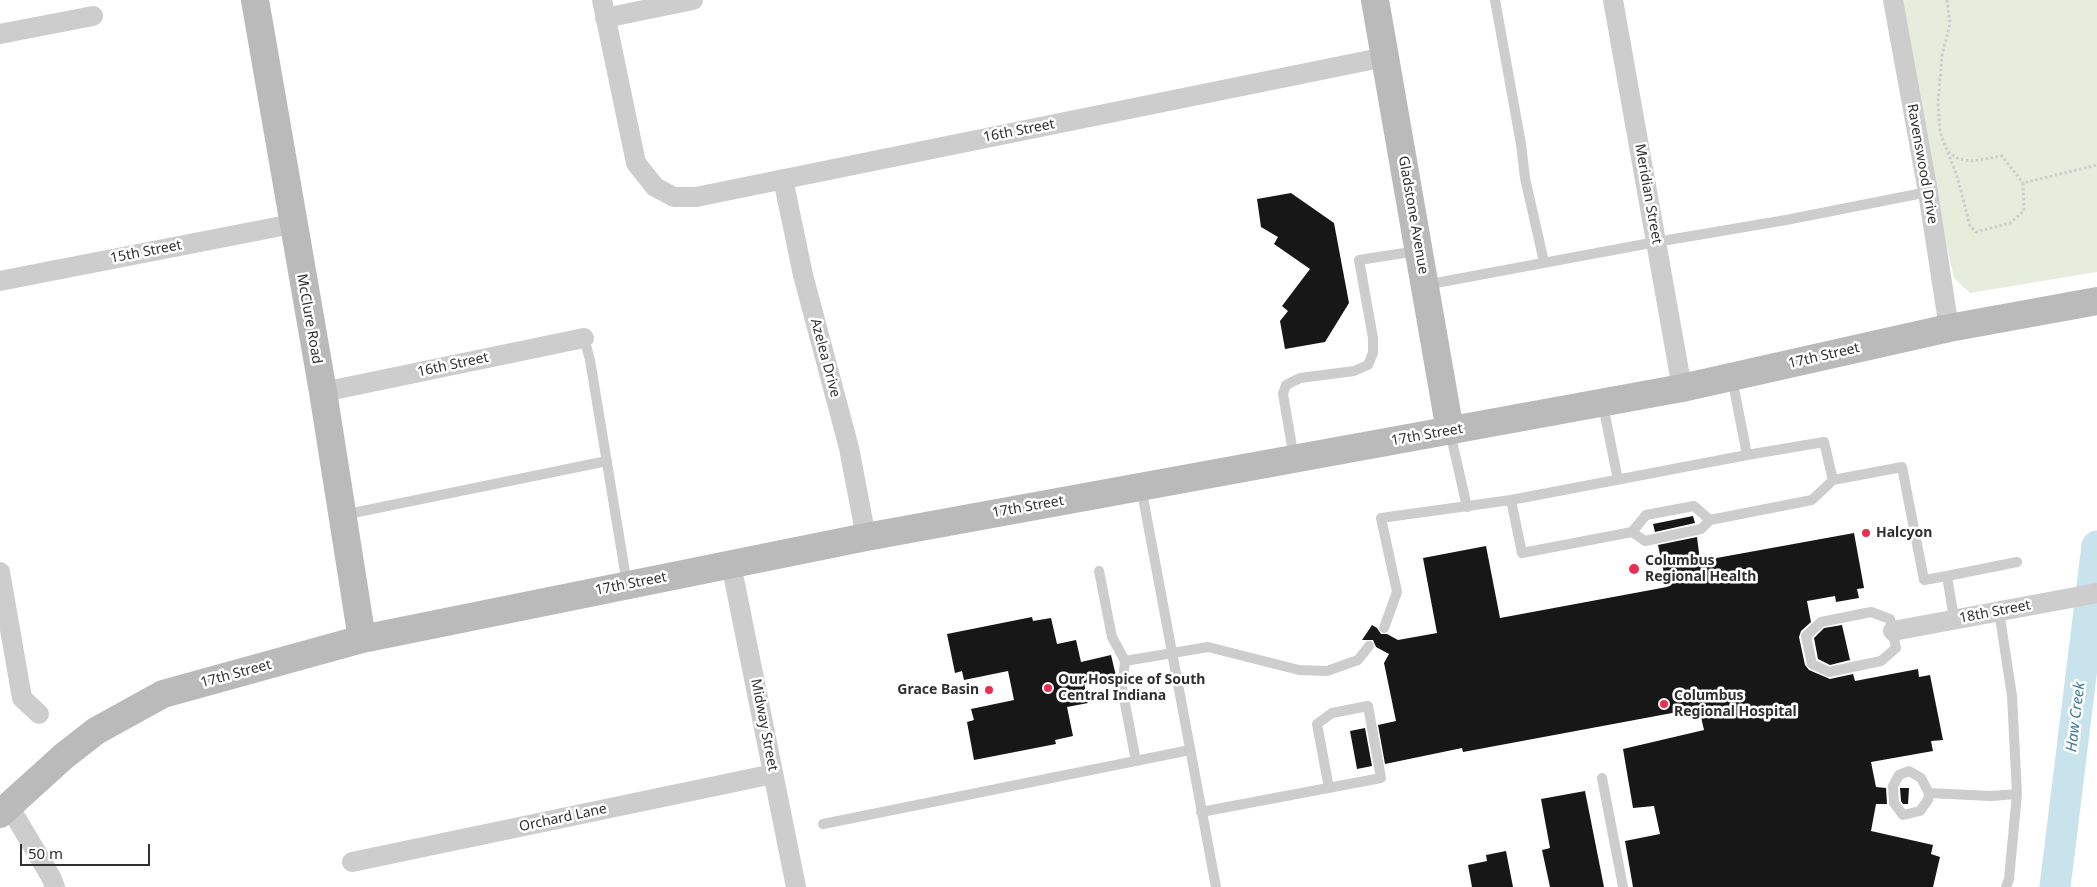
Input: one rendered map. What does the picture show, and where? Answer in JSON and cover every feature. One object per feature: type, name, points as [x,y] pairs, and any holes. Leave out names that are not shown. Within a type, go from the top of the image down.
[{"type":"street","name":"McClure Road","points":[[255,0],[292,224],[323,392],[362,638]]},
{"type":"street","points":[[604,9],[694,0]]},
{"type":"street","name":"Gladstone Avenue","points":[[1375,0],[1450,430]]},
{"type":"street","name":"Meridian Street","points":[[1613,0],[1682,388]]},
{"type":"street","name":"Ravenswood Drive","points":[[1893,0],[1928,192],[1949,328]]},
{"type":"street","name":"16th Street","points":[[604,9],[636,163],[655,188],[674,197],[696,197],[1385,57]]},
{"type":"street","points":[[0,34],[93,16]]},
{"type":"street","name":"Azelea Drive","points":[[783,179],[803,275],[849,448],[866,536]]},
{"type":"street","name":"15th Street","points":[[0,281],[292,224]]},
{"type":"street","name":"17th Street","points":[[4,810],[64,756],[96,731],[163,694],[362,638],[866,536],[1682,388],[1949,328],[2097,300]]},
{"type":"street","name":"16th Street","points":[[323,392],[584,338]]},
{"type":"street","name":"Midway Street","points":[[731,564],[796,887]]},
{"type":"street","points":[[0,572],[22,698],[39,714]]},
{"type":"street","name":"18th Street","points":[[1893,631],[2097,592]]},
{"type":"street","name":"Orchard Lane","points":[[352,862],[773,774]]},
{"type":"street","points":[[4,810],[51,877],[55,887]]},
{"type":"lane","points":[[1495,0],[1521,144],[1525,178],[1544,262]]},
{"type":"lane","points":[[1425,285],[1544,262],[1786,220],[1928,192]]},
{"type":"lane","points":[[1294,459],[1283,394],[1286,385],[1300,378],[1354,371],[1368,365],[1373,353],[1373,338],[1359,260],[1419,250]]},
{"type":"lane","points":[[584,338],[590,360],[628,585]]},
{"type":"lane","points":[[1732,377],[1747,456]]},
{"type":"lane","points":[[1602,402],[1618,480]]},
{"type":"lane","points":[[1450,430],[1467,507]]},
{"type":"lane","points":[[1384,628],[1396,592],[1381,518],[1511,500],[1824,442],[1833,480]]},
{"type":"lane","points":[[342,515],[607,461]]},
{"type":"lane","points":[[1632,532],[1645,541],[1701,529],[1710,520],[1812,500],[1833,480],[1902,467],[1924,580],[2017,562]]},
{"type":"lane","points":[[1141,487],[1216,887]]},
{"type":"lane","points":[[1511,500],[1522,553],[1632,532],[1646,515],[1694,506],[1710,520]]},
{"type":"lane","points":[[1099,571],[1112,636],[1125,661],[1122,688],[1136,761]]},
{"type":"lane","points":[[1947,576],[1954,619]]},
{"type":"lane","points":[[1999,611],[2012,696],[2017,794],[2009,879],[2006,887]]},
{"type":"lane","points":[[1871,612],[1890,618],[1893,631],[1896,648],[1881,661],[1830,672],[1812,664],[1806,636],[1821,622],[1871,612]]},
{"type":"lane","points":[[1125,661],[1208,647],[1299,670],[1327,671],[1358,660],[1369,646]]},
{"type":"lane","points":[[1202,812],[1329,788],[1380,778],[1368,706],[1332,713],[1317,724],[1329,788]]},
{"type":"lane","points":[[823,824],[1190,750]]},
{"type":"lane","points":[[1602,778],[1624,887]]},
{"type":"lane","points":[[1929,793],[1991,796],[2017,794]]},
{"type":"path","points":[[1947,0],[1950,24],[1942,55],[1938,103],[1940,132],[1957,176],[1970,226],[1976,232],[2010,223],[2024,211],[2024,184],[2002,156],[1972,161],[1959,159],[1948,151]]},
{"type":"path","points":[[2024,184],[2097,165]]},
{"type":"green space","points":[[1901,0],[2097,0],[2097,272],[1970,293],[1954,278],[1942,225]]},
{"type":"building","points":[[1291,193],[1334,223],[1349,303],[1325,342],[1285,349],[1280,321],[1288,311],[1282,306],[1310,269],[1274,244],[1278,237],[1261,227],[1257,199]]},
{"type":"building","points":[[1693,516],[1695,523],[1655,532],[1653,524]]},
{"type":"building","name":"Columbus Regional Hospital","points":[[1854,533],[1864,588],[1857,589],[1859,598],[1836,602],[1835,596],[1807,601],[1811,622],[1801,631],[1799,637],[1805,665],[1809,670],[1830,679],[1853,674],[1855,681],[1918,669],[1919,677],[1930,675],[1943,740],[1931,741],[1933,751],[1871,762],[1876,787],[1886,788],[1887,804],[1876,804],[1871,831],[1933,845],[1931,854],[1940,857],[1933,887],[1633,887],[1625,841],[1660,834],[1654,806],[1633,808],[1623,749],[1704,730],[1699,708],[1463,752],[1462,748],[1385,764],[1378,725],[1396,721],[1384,663],[1389,654],[1376,647],[1373,640],[1362,640],[1372,625],[1381,634],[1387,634],[1398,640],[1437,633],[1423,558],[1486,546],[1500,618],[1667,587],[1658,545],[1697,537],[1700,561]]},
{"type":"building","name":"Our Hospice of South Central Indiana","points":[[1032,617],[1033,621],[1051,618],[1057,644],[1076,640],[1081,662],[1111,655],[1116,676],[1084,683],[1088,703],[1067,707],[1073,736],[1055,740],[1056,744],[974,760],[967,722],[974,720],[971,709],[1014,700],[1008,671],[964,680],[962,671],[955,673],[947,634]]},
{"type":"building","points":[[1842,625],[1850,660],[1830,665],[1818,659],[1814,638],[1824,628]]},
{"type":"building","points":[[1365,728],[1372,766],[1357,769],[1350,731]]},
{"type":"building","points":[[1900,788],[1909,788],[1908,804],[1903,804],[1901,801]]},
{"type":"building","points":[[1585,791],[1604,887],[1550,887],[1542,850],[1550,848],[1541,799]]},
{"type":"building","points":[[1506,851],[1513,887],[1472,887],[1468,865],[1487,861],[1486,855]]},
{"type":"waterway","name":"Haw Creek","points":[[2055,887],[2097,546]]},
{"type":"place","name":"Halcyon","points":[[1866,533]]},
{"type":"place","name":"Columbus Regional Health","points":[[1634,569]]},
{"type":"place","name":"Our Hospice of South Central Indiana","points":[[1048,688]]},
{"type":"place","name":"Grace Basin","points":[[989,690]]},
{"type":"place","name":"Columbus Regional Hospital","points":[[1664,704]]}]
